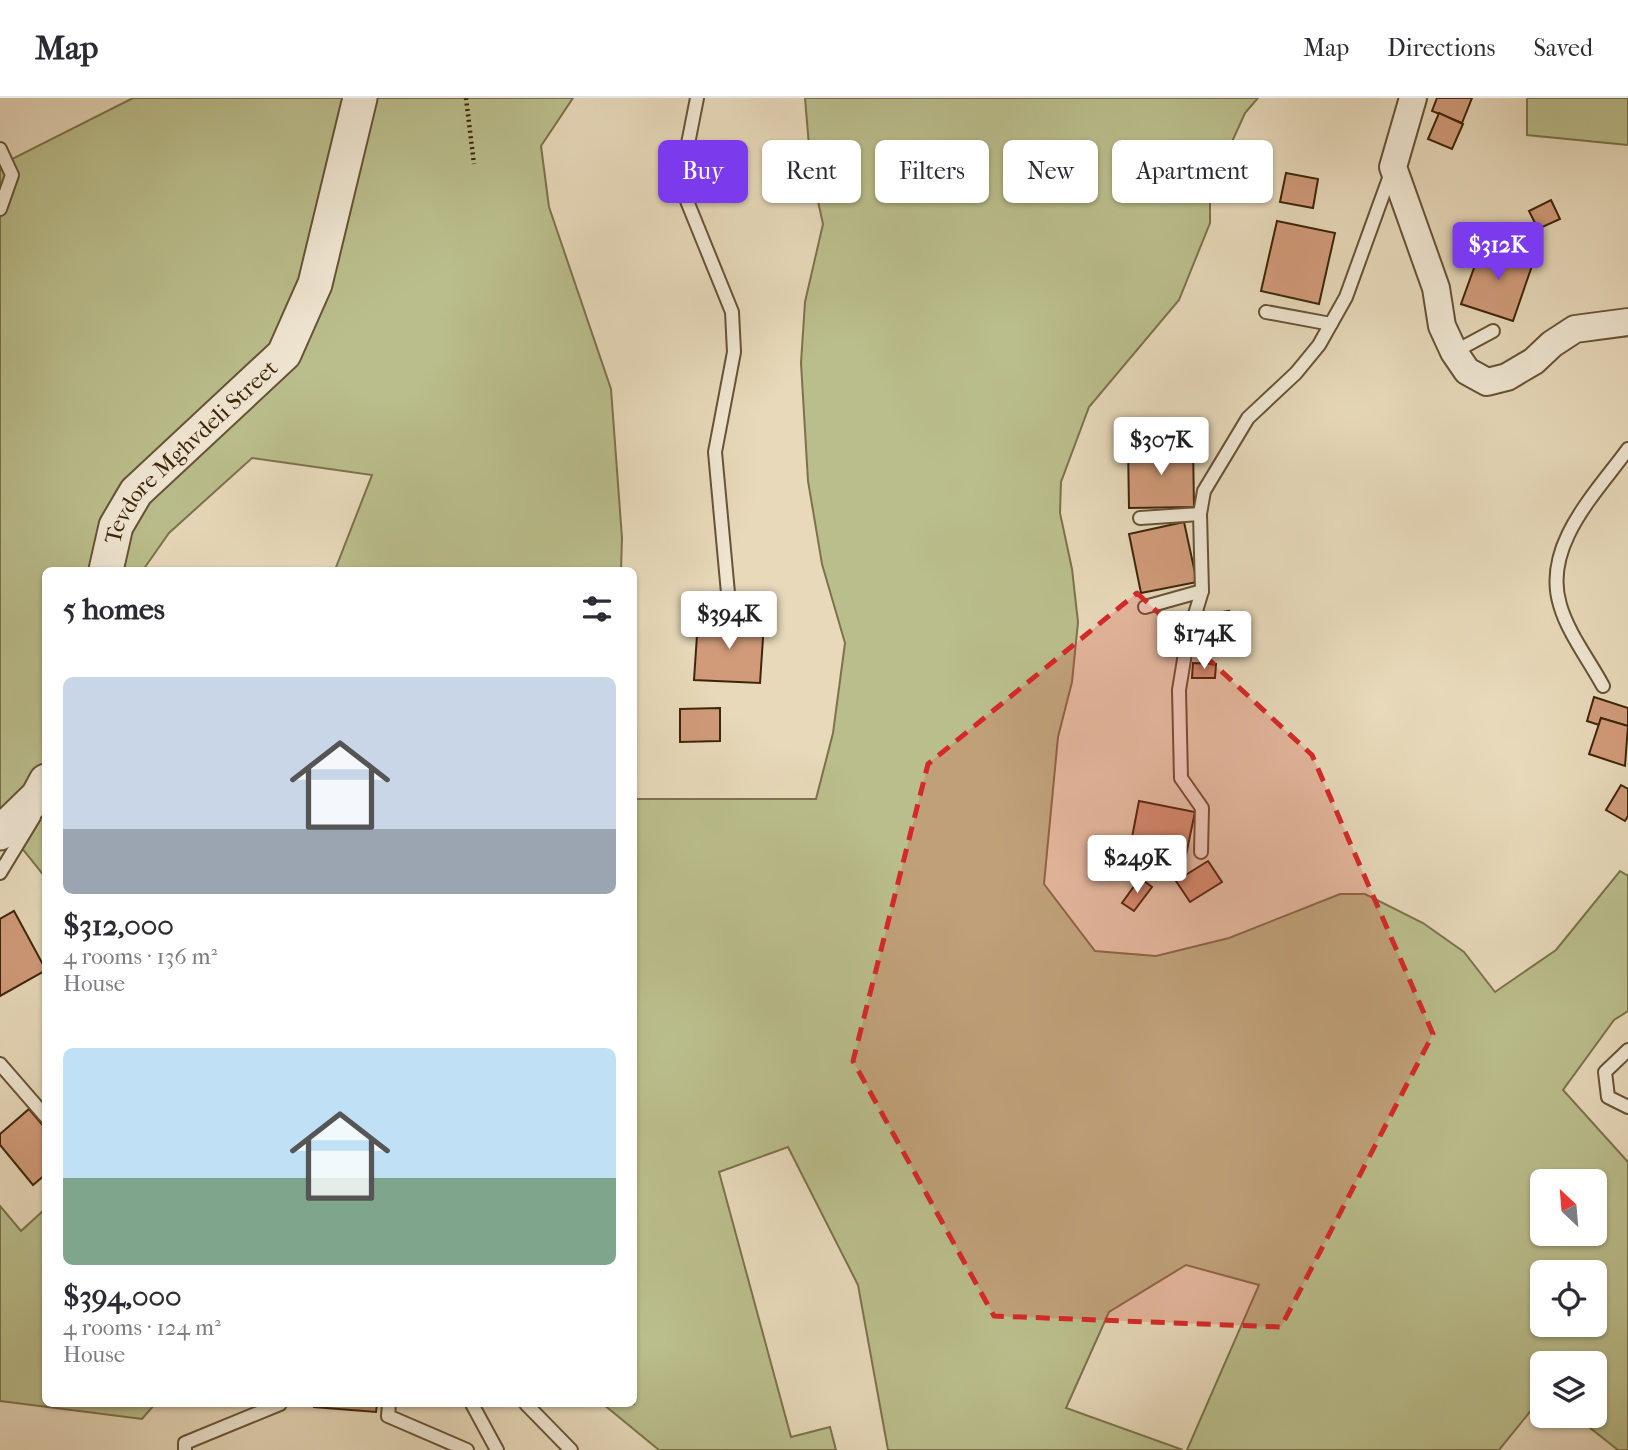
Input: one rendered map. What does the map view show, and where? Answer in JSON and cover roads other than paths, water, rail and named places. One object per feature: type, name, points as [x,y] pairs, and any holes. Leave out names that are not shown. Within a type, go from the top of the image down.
[{"type":"street","name":"Tevdore Mghvdeli Street","points":[[107,567],[116,526],[136,492],[285,354],[315,284],[360,98]]},
{"type":"street","points":[[1413,98],[1393,167],[1436,288],[1442,326],[1454,352],[1467,371],[1487,382],[1516,372],[1575,330],[1628,322]]},
{"type":"street","points":[[0,833],[38,796],[42,788]]},
{"type":"lane","points":[[697,98],[684,164],[687,201],[732,312],[734,352],[715,452],[729,604]]},
{"type":"lane","points":[[0,149],[12,175],[0,209]]},
{"type":"lane","points":[[1201,852],[1202,808],[1181,778],[1179,690],[1187,641],[1202,591],[1200,514],[1204,491],[1248,418],[1296,373],[1319,345],[1346,297],[1393,167]]},
{"type":"lane","points":[[1266,312],[1331,324]]},
{"type":"lane","points":[[1454,352],[1493,331]]},
{"type":"lane","points":[[1603,686],[1561,608],[1556,586],[1558,567],[1571,528],[1628,449]]},
{"type":"lane","points":[[1140,518],[1200,514]]},
{"type":"lane","points":[[1144,607],[1202,591]]},
{"type":"lane","points":[[0,873],[42,801]]},
{"type":"lane","points":[[1628,1050],[1605,1072],[1608,1097],[1628,1107]]},
{"type":"lane","points":[[0,1064],[42,1112]]},
{"type":"lane","points":[[185,1450],[186,1443],[273,1407]]},
{"type":"lane","points":[[389,1407],[388,1416],[467,1450]]},
{"type":"lane","points":[[474,1407],[497,1450]]},
{"type":"lane","points":[[529,1407],[571,1450]]}]
